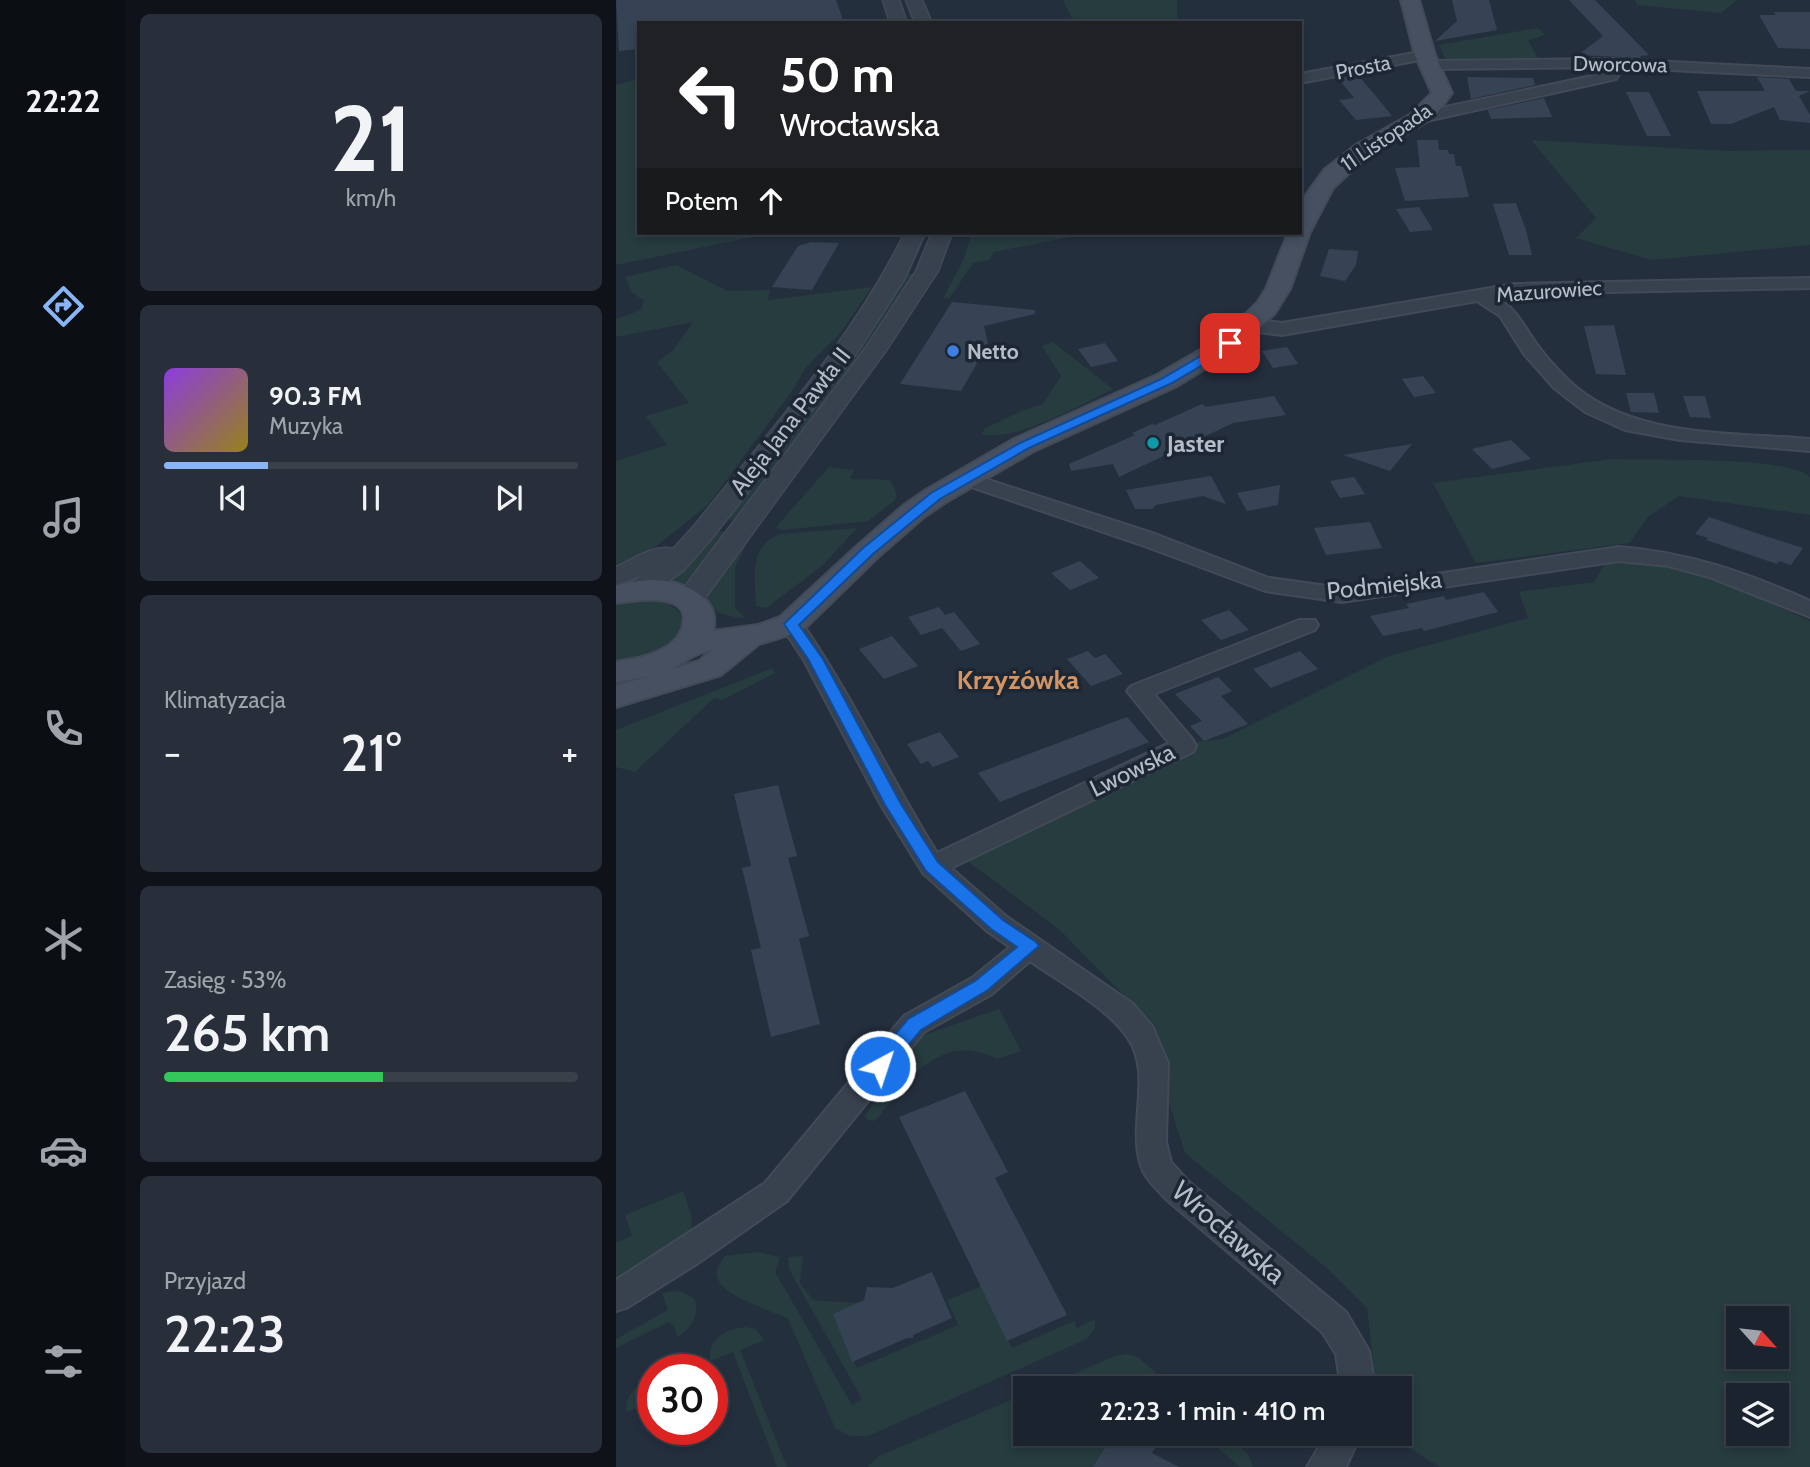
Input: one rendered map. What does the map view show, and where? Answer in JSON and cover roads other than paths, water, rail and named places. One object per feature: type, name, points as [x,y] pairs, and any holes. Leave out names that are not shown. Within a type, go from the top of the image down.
[{"type":"main road","name":"11 Listopada","points":[[1302,226],[1316,192],[1335,172],[1364,149],[1433,109],[1442,93],[1427,60],[1410,0]]},
{"type":"main road","name":"11 Listopada","points":[[694,620],[748,637],[791,624],[914,511],[964,478],[1062,427],[1166,381],[1230,343],[1250,326],[1278,289],[1298,235]]},
{"type":"main road","name":"11 Listopada","points":[[694,620],[743,623],[773,617],[790,608],[868,551]]},
{"type":"main road","points":[[616,672],[660,665],[678,655],[694,620],[663,590],[624,587]]},
{"type":"main road","points":[[616,697],[710,668],[748,637]]},
{"type":"street","points":[[891,0],[898,21]]},
{"type":"street","points":[[914,0],[923,21]]},
{"type":"street","name":"Dworcowa","points":[[1427,60],[1685,65],[1810,73]]},
{"type":"street","name":"Prosta","points":[[1302,79],[1427,60]]},
{"type":"street","points":[[1740,69],[1753,65],[1810,64]]},
{"type":"street","points":[[1422,117],[1588,79],[1685,65]]},
{"type":"street","name":"Aleja Jana Pawła II","points":[[624,587],[721,508],[850,345],[890,285],[914,235]]},
{"type":"street","name":"Aleja Jana Pawła II","points":[[694,620],[927,271],[941,235]]},
{"type":"street","name":"Mazurowiec","points":[[1250,326],[1282,329],[1515,289],[1810,283]]},
{"type":"street","points":[[1482,296],[1507,312],[1538,359],[1561,384],[1592,408],[1632,426],[1680,434],[1810,445]]},
{"type":"street","name":"Podmiejska","points":[[964,478],[1147,539],[1265,584],[1305,592],[1342,595],[1619,554],[1650,555],[1696,564],[1810,610]]},
{"type":"street","name":"Wrocławska","points":[[791,624],[815,659],[894,805],[932,866],[997,924],[1123,1012],[1142,1034],[1153,1063],[1151,1142],[1157,1168],[1178,1191],[1334,1322],[1352,1351],[1355,1376]]},
{"type":"street","name":"Lwowska","points":[[932,866],[1184,746],[1139,691],[1307,625]]},
{"type":"street","points":[[616,1297],[684,1255],[776,1192],[914,1024],[982,986],[1030,946]]},
{"type":"street","points":[[1325,1467],[1340,1446]]},
{"type":"place","name":"Netto","points":[[953,351]]},
{"type":"place","name":"Jaster","points":[[1153,443]]},
{"type":"district","name":"Krzyżówka","points":[[1018,680]]}]
